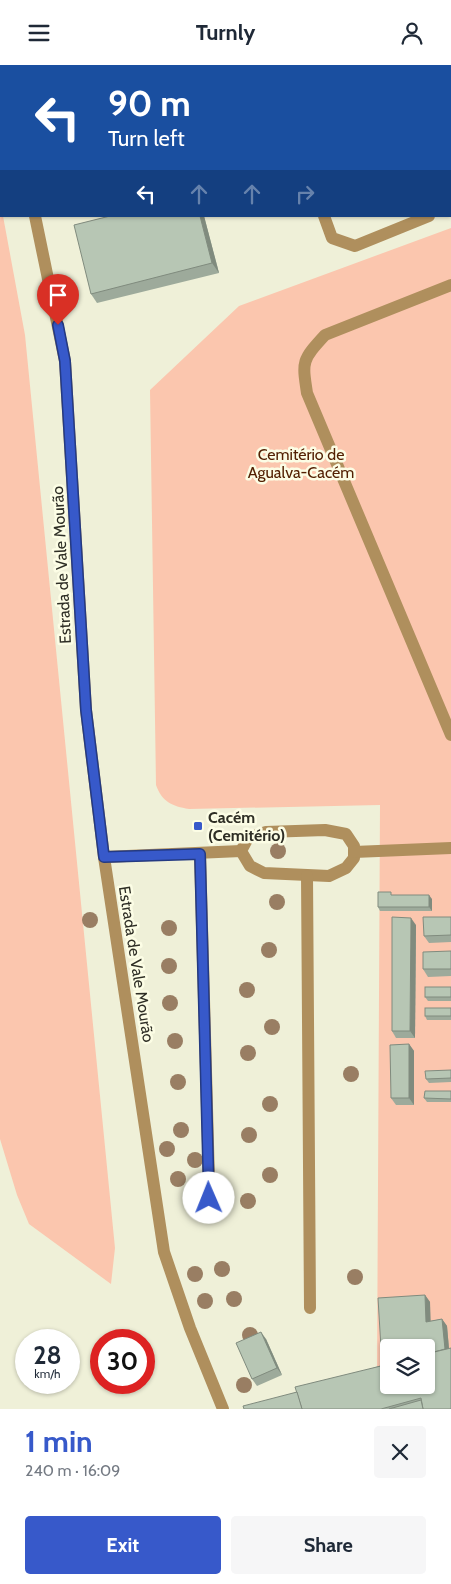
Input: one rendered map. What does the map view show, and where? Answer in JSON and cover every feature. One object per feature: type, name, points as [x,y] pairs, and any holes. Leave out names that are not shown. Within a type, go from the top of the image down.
[{"type":"street","name":"Estrada de Vale Mourão","points":[[35,217],[65,361],[86,710],[104,857],[164,1252],[190,1328],[223,1409]]},
{"type":"street","points":[[324,217],[332,238],[355,246],[428,217]]},
{"type":"street","points":[[451,285],[325,335],[312,349],[303,368],[307,393],[451,735]]},
{"type":"street","points":[[325,830],[346,834],[354,846],[354,858],[346,869],[329,876],[307,876],[264,873],[250,866],[241,851],[248,838],[266,832],[325,830]]},
{"type":"street","points":[[354,852],[451,848]]},
{"type":"street","points":[[104,857],[241,851]]},
{"type":"street","points":[[200,854],[210,1217]]},
{"type":"street","points":[[307,876],[310,1308]]},
{"type":"green space","points":[[0,217],[3,217],[25,335],[115,1248],[111,1284],[29,1224],[17,1195],[0,1139]]},
{"type":"green space","name":"Cemitério de Agualva-Cacém","points":[[451,228],[451,1358],[435,1351],[435,1339],[380,1339],[380,1375],[377,1376],[380,805],[189,809],[168,802],[158,791],[156,785],[150,390],[239,306]]},
{"type":"building","points":[[106,217],[200,217],[212,263],[91,294],[74,225]]},
{"type":"building","points":[[378,892],[391,892],[391,895],[429,895],[429,907],[378,907]]},
{"type":"building","points":[[392,917],[411,918],[410,1031],[392,1031]]},
{"type":"building","points":[[423,917],[451,917],[451,935],[424,936]]},
{"type":"building","points":[[451,951],[451,969],[423,969],[423,952]]},
{"type":"building","points":[[425,987],[451,987],[451,997],[425,997]]},
{"type":"building","points":[[425,1008],[451,1008],[451,1016],[425,1016]]},
{"type":"building","points":[[409,1044],[409,1098],[391,1098],[390,1045]]},
{"type":"building","points":[[451,1070],[451,1078],[426,1079],[425,1071]]},
{"type":"building","points":[[425,1091],[451,1091],[451,1099],[424,1098]]},
{"type":"building","points":[[425,1295],[426,1322],[442,1319],[445,1349],[435,1352],[435,1339],[380,1339],[378,1298]]},
{"type":"building","points":[[261,1332],[277,1368],[252,1379],[236,1343]]},
{"type":"building","points":[[451,1348],[451,1409],[423,1409],[421,1398],[381,1409],[302,1409],[295,1387],[380,1366],[380,1394],[435,1394],[435,1352]]},
{"type":"building","points":[[297,1392],[302,1409],[244,1409],[243,1406]]},
{"type":"building","points":[[421,1400],[423,1409],[389,1409]]},
{"type":"place","name":"Cacém (Cemitério)","points":[[198,826]]},
{"type":"route","points":[[58,325],[65,361],[86,710],[104,857],[200,854],[209,1198]]}]
